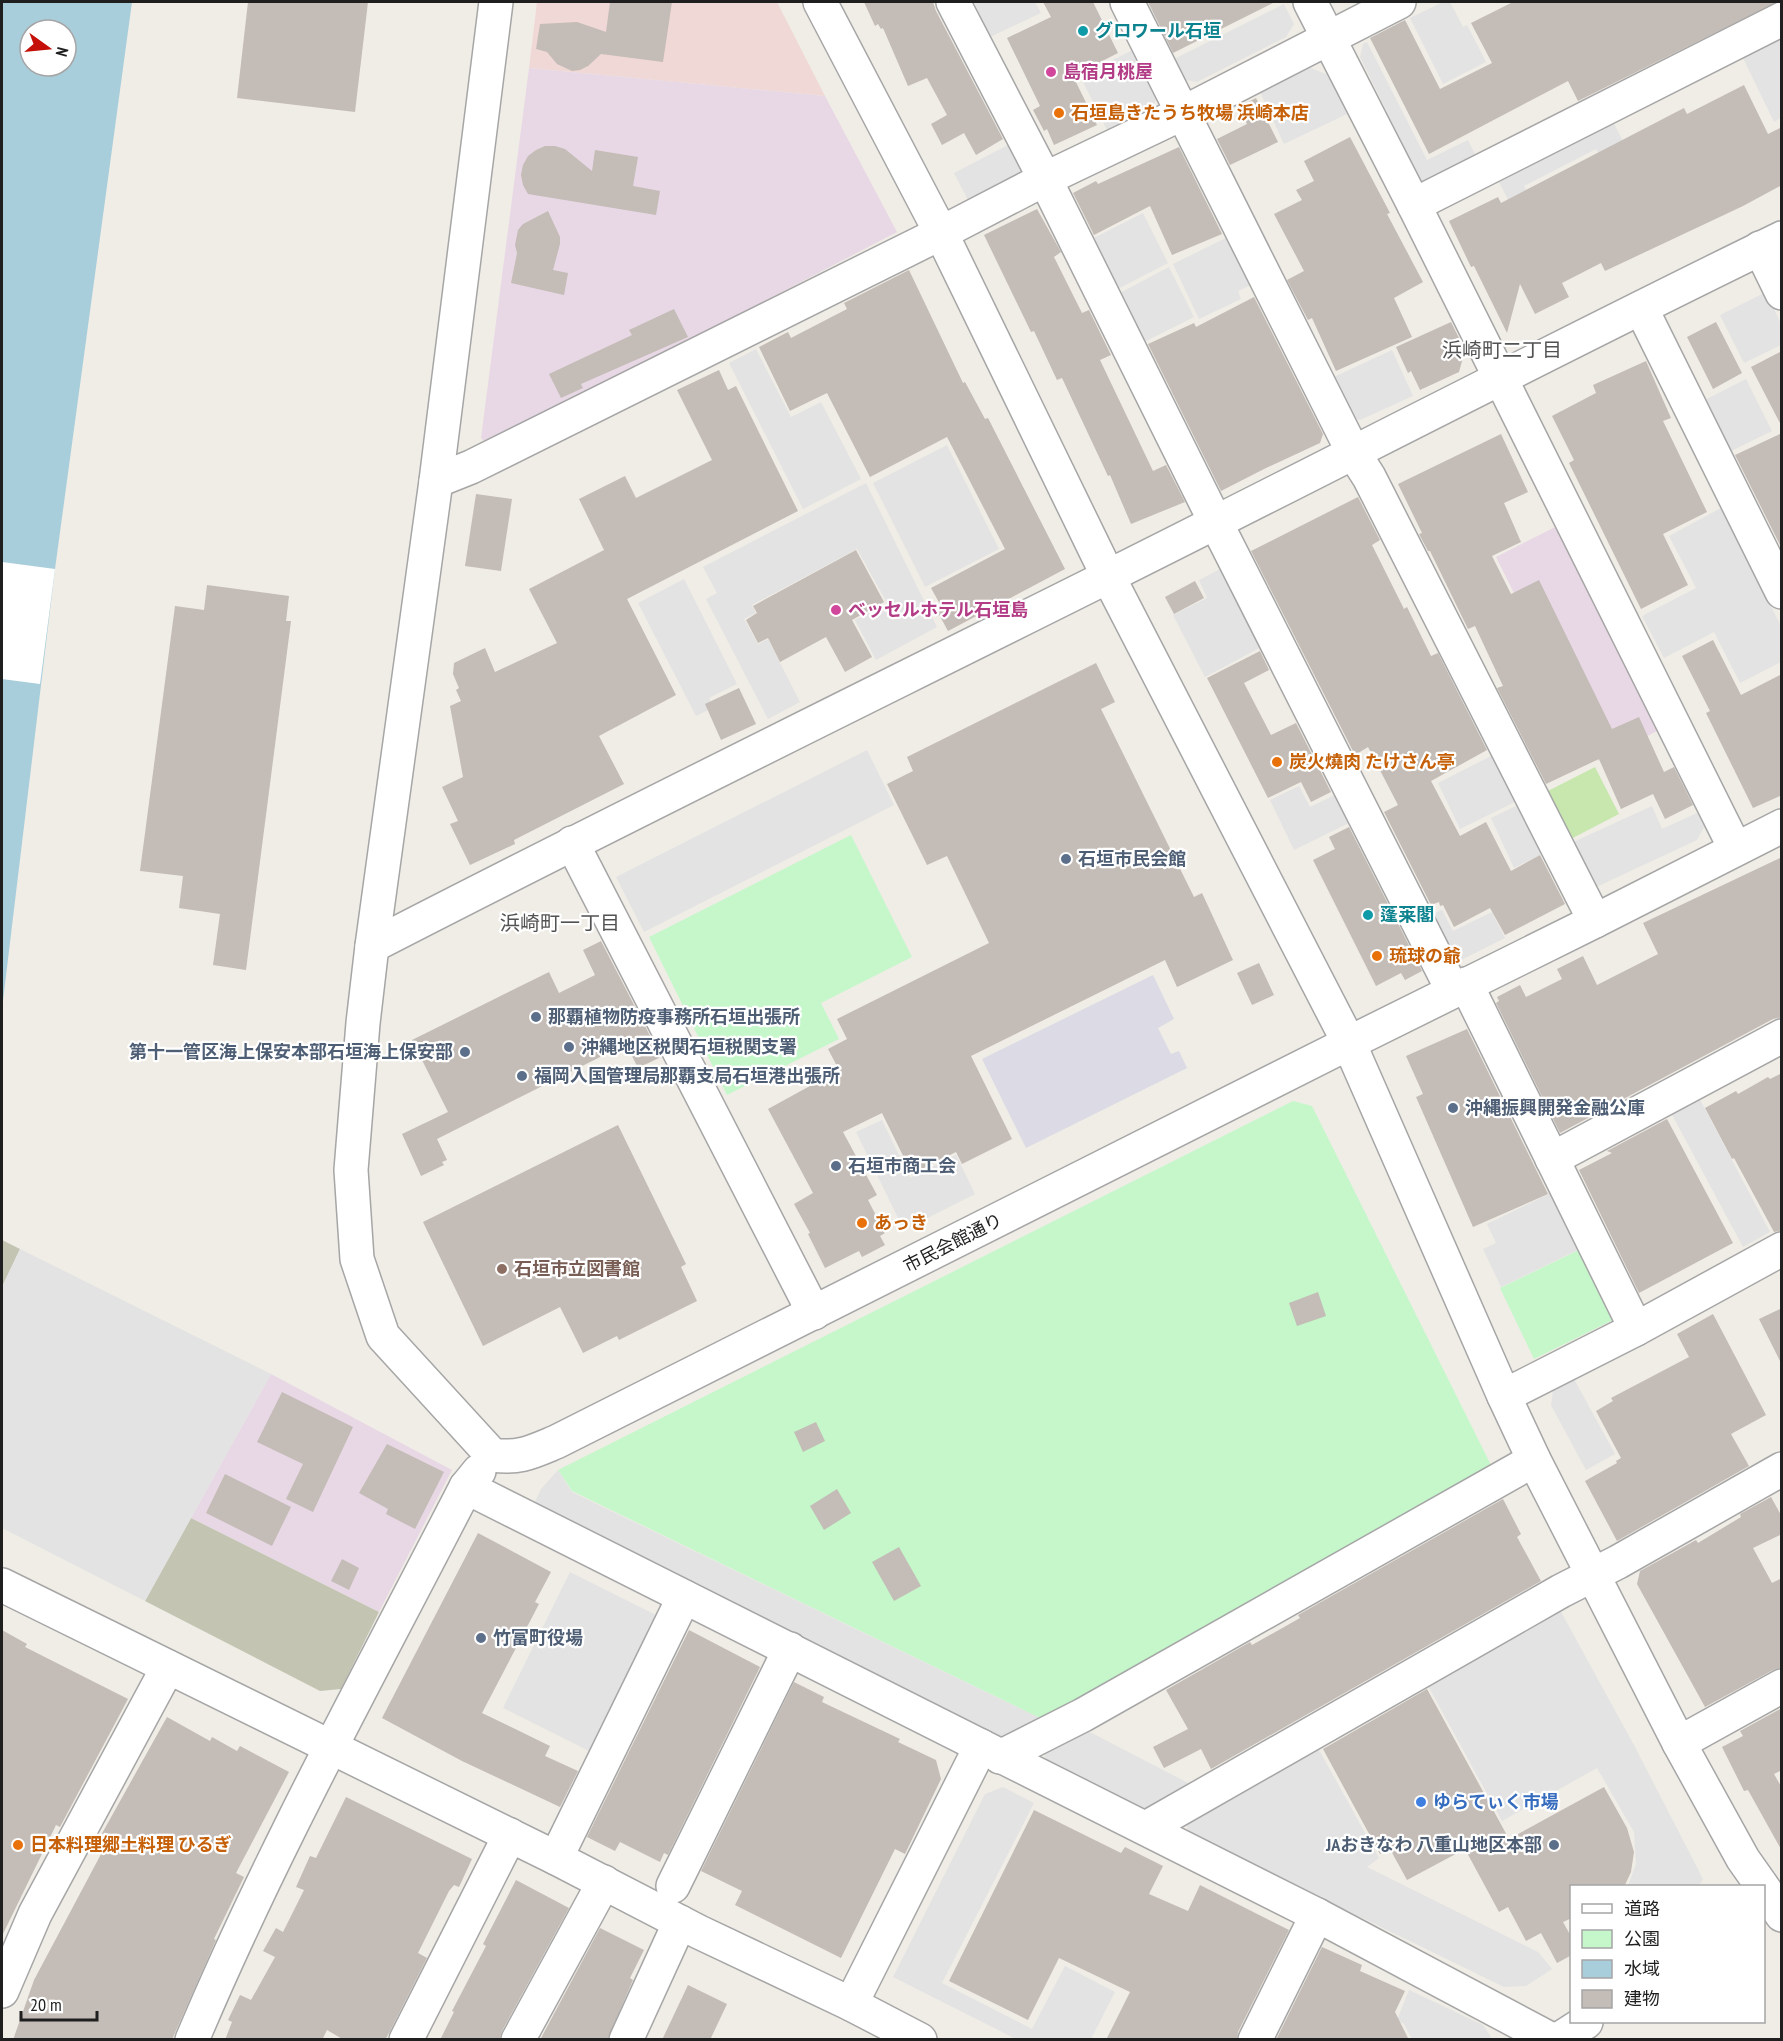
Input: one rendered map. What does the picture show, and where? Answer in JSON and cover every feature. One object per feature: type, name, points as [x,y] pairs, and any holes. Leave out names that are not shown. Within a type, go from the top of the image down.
[{"type":"street","points":[[192,2040],[217,1980],[331,1746],[466,1487],[492,1455],[383,1336],[357,1259],[351,1170],[372,946],[436,481],[496,2]]},
{"type":"street","points":[[820,2],[942,233],[1108,576],[1349,1043],[1534,1460],[1679,1743],[1743,1859],[1761,1885]]},
{"type":"street","points":[[953,2],[1046,179],[1215,521],[1552,1159],[1636,1329]]},
{"type":"street","points":[[1127,2],[1353,453],[1369,477],[1595,921]]},
{"type":"street","points":[[1310,2],[1414,205],[1735,848]]},
{"type":"street","points":[[436,481],[471,467],[942,233],[1399,2]]},
{"type":"street","points":[[1414,205],[1782,19]]},
{"type":"street","points":[[372,946],[572,843],[1771,243],[1782,293]]},
{"type":"street","points":[[1641,308],[1782,592]]},
{"type":"street","name":"市民会館通り","points":[[492,1455],[510,1458],[528,1454],[556,1442],[1782,826]]},
{"type":"street","points":[[572,843],[814,1313]]},
{"type":"street","points":[[1552,1159],[1782,1036]]},
{"type":"street","points":[[1504,1396],[1636,1329],[1782,1250]]},
{"type":"street","points":[[851,2004],[990,1751],[1083,1716],[1534,1460]]},
{"type":"street","points":[[1146,1828],[1551,1597],[1782,1469]]},
{"type":"street","points":[[466,1487],[1317,1915],[1552,2040]]},
{"type":"street","points":[[2,1585],[556,1857],[680,1922],[851,2004],[920,2040]]},
{"type":"street","points":[[556,1857],[684,1597]]},
{"type":"street","points":[[673,1886],[790,1648]]},
{"type":"street","points":[[2,1990],[35,1914],[168,1667]]},
{"type":"street","points":[[1679,1743],[1782,1686]]},
{"type":"street","points":[[406,2040],[510,1835]]},
{"type":"street","points":[[518,2040],[604,1882]]},
{"type":"street","points":[[1255,2040],[1317,1915]]},
{"type":"street","points":[[626,2040],[680,1922]]},
{"type":"street","points":[[1558,2040],[1584,2023]]},
{"type":"shaded area","points":[[537,2],[777,2],[825,96],[529,68]]},
{"type":"shaded area","points":[[974,2],[1035,2],[1041,13],[990,37]]},
{"type":"shaded area","points":[[1443,2],[1450,2],[1463,27],[1467,25],[1486,62],[1443,84],[1410,18]]},
{"type":"shaded area","points":[[1284,4],[1294,24],[1286,37],[1197,82],[1181,79],[1172,60]]},
{"type":"shaded area","points":[[1781,35],[1781,118],[1774,122],[1741,54]]},
{"type":"shaded area","points":[[1367,42],[1427,160],[1468,140],[1478,160],[1431,184],[1421,181],[1360,57],[1363,44]]},
{"type":"shaded area","points":[[1133,50],[1157,98],[1152,108],[1107,130],[1080,76]]},
{"type":"shaded area","points":[[529,68],[825,96],[897,232],[488,445],[481,438]]},
{"type":"shaded area","points":[[1310,68],[1329,75],[1347,114],[1284,144],[1260,92]]},
{"type":"shaded area","points":[[1613,122],[1646,185],[1622,198],[1596,149],[1524,186],[1548,232],[1530,242],[1499,182]]},
{"type":"shaded area","points":[[1010,144],[1024,171],[968,200],[954,173]]},
{"type":"shaded area","points":[[1143,213],[1168,263],[1114,291],[1088,241]]},
{"type":"shaded area","points":[[1232,235],[1255,283],[1238,291],[1241,299],[1199,319],[1173,264]]},
{"type":"shaded area","points":[[1169,267],[1194,317],[1138,345],[1114,296]]},
{"type":"shaded area","points":[[1766,292],[1781,324],[1781,345],[1744,363],[1720,315]]},
{"type":"shaded area","points":[[756,349],[791,417],[821,402],[861,479],[803,509],[729,363]]},
{"type":"shaded area","points":[[1392,350],[1413,396],[1360,420],[1353,418],[1334,377]]},
{"type":"shaded area","points":[[1746,379],[1772,431],[1727,453],[1701,402]]},
{"type":"shaded area","points":[[947,445],[999,549],[925,587],[873,483]]},
{"type":"shaded area","points":[[866,483],[937,627],[876,660],[855,620],[887,603],[857,549],[752,605],[756,613],[744,619],[758,644],[768,639],[800,702],[768,719],[706,599],[717,593],[703,567]]},
{"type":"shaded area","points":[[1721,508],[1781,626],[1781,662],[1740,683],[1714,632],[1664,658],[1642,616],[1696,588],[1669,536]]},
{"type":"shaded area","points":[[1557,526],[1659,730],[1598,761],[1496,557]]},
{"type":"shaded area","points":[[1224,567],[1265,645],[1205,677],[1173,615],[1207,598],[1199,580]]},
{"type":"shaded area","points":[[684,579],[737,684],[709,698],[714,707],[696,716],[638,603]]},
{"type":"shaded area","points":[[867,750],[894,805],[644,932],[616,877]]},
{"type":"shaded area","points":[[1495,754],[1517,801],[1460,829],[1438,783]]},
{"type":"shaded area","points":[[1299,786],[1310,807],[1339,793],[1353,821],[1294,850],[1270,800]]},
{"type":"shaded area","points":[[1520,804],[1544,853],[1514,868],[1491,818]]},
{"type":"shaded area","points":[[1652,806],[1662,829],[1697,813],[1704,827],[1697,840],[1592,889],[1571,843]]},
{"type":"shaded area","points":[[1442,910],[1453,931],[1492,912],[1505,938],[1455,963],[1428,916]]},
{"type":"shaded area","points":[[1153,975],[1174,1019],[1158,1028],[1171,1054],[1179,1051],[1187,1068],[1026,1148],[982,1059]]},
{"type":"shaded area","points":[[1697,1094],[1770,1232],[1743,1247],[1669,1109]]},
{"type":"shaded area","points":[[882,1120],[910,1178],[956,1155],[975,1194],[904,1230],[856,1132]]},
{"type":"shaded area","points":[[1557,1190],[1584,1247],[1501,1287],[1483,1249],[1496,1243],[1487,1224]]},
{"type":"shaded area","points":[[2,1240],[20,1249],[2,1287]]},
{"type":"shaded area","points":[[20,1249],[271,1374],[145,1601],[2,1528],[2,1287]]},
{"type":"shaded area","points":[[271,1374],[452,1470],[379,1612],[191,1518]]},
{"type":"shaded area","points":[[1574,1379],[1615,1454],[1586,1470],[1551,1405],[1553,1390]]},
{"type":"shaded area","points":[[558,1470],[572,1492],[1042,1719],[1002,1737],[532,1508],[541,1489]]},
{"type":"shaded area","points":[[191,1518],[379,1612],[341,1689],[320,1691],[145,1601]]},
{"type":"shaded area","points":[[570,1572],[658,1616],[591,1752],[503,1708]]},
{"type":"shaded area","points":[[1560,1610],[1635,1747],[1703,1879],[1700,1885],[1628,1885],[1636,1864],[1634,1832],[1597,1768],[1502,1821],[1427,1684]]},
{"type":"shaded area","points":[[1084,1729],[1192,1785],[1151,1813],[1048,1761],[1044,1756],[1043,1751]]},
{"type":"shaded area","points":[[1318,1748],[1379,1858],[1367,1867],[1538,1952],[1552,1969],[1526,1986],[1504,1987],[1188,1833],[1186,1819]]},
{"type":"shaded area","points":[[1003,1787],[1034,1803],[942,1983],[1032,2029],[1065,1966],[1115,1992],[1091,2039],[1016,2039],[893,1977],[985,1794]]},
{"type":"shaded area","points":[[1409,1990],[1483,2025],[1491,2037],[1486,2040],[1412,2039],[1404,2024],[1397,2020]]},
{"type":"green space","points":[[1595,767],[1619,814],[1567,841],[1542,794]]},
{"type":"green space","points":[[851,835],[912,957],[821,1003],[839,1039],[727,1095],[649,937]]},
{"type":"green space","points":[[1293,1101],[1312,1106],[1491,1465],[1042,1719],[572,1491],[558,1470]]},
{"type":"green space","points":[[1583,1248],[1617,1318],[1534,1359],[1500,1288]]},
{"type":"water","points":[[2,2],[132,2],[55,569],[2,1009]]},
{"type":"pier","points":[[2,562],[55,569],[40,684],[2,679]]},
{"type":"building","points":[[248,2],[368,2],[355,112],[237,98]]},
{"type":"building","points":[[610,2],[672,2],[663,62],[601,54],[588,66],[572,71],[557,64],[547,52],[536,49],[540,24],[577,22],[606,32]]},
{"type":"building","points":[[864,2],[933,2],[1003,139],[976,155],[964,133],[942,145],[931,124],[947,115],[927,78],[908,86],[883,28],[881,29],[878,24],[875,26]]},
{"type":"building","points":[[1043,2],[1093,2],[1118,53],[1073,76],[1097,125],[1054,145],[1047,129],[1044,131],[1033,110],[1040,106],[1007,38],[1051,17]]},
{"type":"building","points":[[1148,2],[1275,2],[1173,53]]},
{"type":"building","points":[[1513,2],[1777,2],[1578,101],[1568,81],[1429,154],[1370,38],[1405,20],[1440,89],[1492,63],[1471,23]]},
{"type":"building","points":[[1744,85],[1768,134],[1782,127],[1782,185],[1743,206],[1605,271],[1601,263],[1562,283],[1569,297],[1535,314],[1520,284],[1507,333],[1449,221],[1498,197],[1501,203],[1684,108],[1687,114]]},
{"type":"building","points":[[1256,98],[1278,142],[1230,165],[1217,139],[1247,124],[1239,107]]},
{"type":"building","points":[[1350,137],[1423,282],[1394,298],[1412,337],[1336,371],[1312,318],[1308,320],[1287,280],[1304,271],[1274,214],[1302,200],[1296,190],[1314,181],[1304,161]]},
{"type":"building","points":[[545,146],[565,149],[592,171],[595,150],[638,157],[633,186],[660,191],[656,215],[528,194],[521,175],[523,165],[528,156]]},
{"type":"building","points":[[1179,147],[1222,234],[1172,255],[1150,206],[1094,235],[1073,193],[1096,181],[1098,184]]},
{"type":"building","points":[[1037,209],[1061,252],[1054,257],[1082,313],[1089,310],[1111,355],[1100,360],[1153,471],[1166,465],[1185,502],[1131,524],[1110,475],[1108,476],[1062,378],[1057,380],[984,235]]},
{"type":"building","points":[[548,211],[560,237],[553,270],[568,273],[564,295],[511,283],[517,253],[515,245],[518,230],[523,224]]},
{"type":"building","points":[[909,270],[963,383],[965,382],[985,419],[988,418],[1065,569],[948,631],[936,609],[941,606],[931,588],[1005,549],[947,437],[870,477],[827,393],[790,411],[759,347],[788,332],[791,338],[847,309],[844,303]]},
{"type":"building","points":[[1254,297],[1323,434],[1320,443],[1221,491],[1148,344],[1194,323],[1196,327]]},
{"type":"building","points":[[674,309],[688,337],[581,384],[583,388],[561,398],[549,374],[632,335],[629,330]]},
{"type":"building","points":[[1451,322],[1465,350],[1459,372],[1420,390],[1411,371],[1408,373],[1396,347]]},
{"type":"building","points":[[1716,322],[1742,373],[1713,389],[1687,337]]},
{"type":"building","points":[[1782,351],[1782,427],[1751,367]]},
{"type":"building","points":[[1646,361],[1671,418],[1663,421],[1707,512],[1663,534],[1688,585],[1641,609],[1569,463],[1574,460],[1552,416],[1596,393],[1593,385]]},
{"type":"building","points":[[719,370],[728,390],[736,386],[798,511],[627,599],[676,695],[599,736],[624,784],[514,840],[515,844],[470,865],[450,824],[458,821],[442,787],[463,777],[450,706],[461,701],[453,674],[454,663],[485,648],[495,672],[557,643],[529,589],[604,550],[579,499],[625,476],[636,498],[712,460],[677,390]]},
{"type":"building","points":[[1782,433],[1782,549],[1735,455]]},
{"type":"building","points":[[1501,434],[1528,492],[1504,503],[1521,542],[1492,556],[1511,594],[1539,580],[1612,729],[1639,717],[1664,772],[1674,767],[1693,805],[1665,819],[1653,794],[1621,809],[1599,759],[1546,784],[1497,688],[1503,686],[1475,626],[1468,629],[1430,551],[1419,534],[1422,533],[1398,484]]},
{"type":"building","points":[[476,494],[512,499],[501,571],[465,566]]},
{"type":"building","points":[[1358,497],[1380,540],[1372,545],[1404,609],[1407,607],[1431,656],[1438,653],[1487,750],[1431,781],[1460,836],[1486,822],[1511,871],[1540,855],[1565,904],[1505,935],[1490,908],[1454,927],[1443,905],[1440,906],[1439,902],[1431,905],[1384,812],[1398,805],[1368,747],[1355,755],[1251,551]]},
{"type":"building","points":[[856,550],[884,602],[852,620],[872,657],[845,672],[826,637],[780,662],[768,638],[758,643],[746,620],[757,613],[753,606]]},
{"type":"building","points":[[1195,581],[1204,598],[1174,614],[1165,597]]},
{"type":"building","points":[[207,585],[289,596],[286,621],[291,621],[246,970],[213,965],[220,914],[179,908],[183,876],[140,871],[175,606],[204,610]]},
{"type":"building","points":[[1713,640],[1741,695],[1782,674],[1782,795],[1753,808],[1706,713],[1710,711],[1682,656]]},
{"type":"building","points":[[1260,651],[1269,670],[1244,683],[1271,735],[1296,723],[1331,792],[1311,802],[1301,782],[1268,798],[1207,678]]},
{"type":"building","points":[[1096,663],[1115,702],[1101,709],[1194,897],[1202,893],[1233,960],[1177,987],[1165,960],[971,1056],[1012,1139],[962,1164],[956,1152],[912,1174],[882,1113],[843,1132],[877,1195],[868,1200],[885,1233],[880,1236],[885,1245],[862,1257],[859,1251],[825,1268],[794,1204],[813,1193],[768,1109],[839,1070],[828,1049],[847,1039],[837,1019],[989,943],[947,856],[927,865],[887,784],[913,771],[907,757]]},
{"type":"building","points":[[739,688],[756,724],[721,740],[705,704]]},
{"type":"building","name":"蓬莱閣","points":[[1349,827],[1422,971],[1405,980],[1401,973],[1376,986],[1313,860],[1335,849],[1329,837]]},
{"type":"building","points":[[1782,857],[1782,1017],[1773,1019],[1560,1133],[1496,1003],[1499,1001],[1497,997],[1520,985],[1526,997],[1562,979],[1557,969],[1583,956],[1597,985],[1658,954],[1643,923]]},
{"type":"building","points":[[601,941],[661,1057],[638,1068],[626,1044],[437,1139],[447,1160],[442,1162],[444,1165],[421,1176],[402,1134],[448,1112],[412,1040],[549,972],[559,993],[595,975],[583,950]]},
{"type":"building","points":[[1259,963],[1274,995],[1252,1005],[1237,973]]},
{"type":"building","points":[[1467,1029],[1548,1194],[1473,1227],[1416,1097],[1423,1094],[1406,1056]]},
{"type":"building","points":[[1782,1073],[1782,1230],[1774,1232],[1705,1108],[1736,1091],[1738,1094],[1768,1077],[1770,1079]]},
{"type":"building","points":[[1667,1119],[1733,1243],[1639,1293],[1579,1170],[1612,1153],[1607,1151]]},
{"type":"building","points":[[618,1125],[686,1264],[681,1267],[697,1301],[619,1340],[617,1336],[583,1353],[560,1307],[483,1346],[423,1222]]},
{"type":"building","points":[[1318,1292],[1326,1316],[1297,1326],[1289,1303]]},
{"type":"building","points":[[1782,1308],[1782,1365],[1759,1319]]},
{"type":"building","points":[[1713,1314],[1766,1415],[1731,1434],[1749,1466],[1617,1541],[1585,1481],[1617,1463],[1616,1461],[1621,1458],[1596,1411],[1613,1401],[1611,1398],[1689,1357],[1677,1334]]},
{"type":"building","points":[[282,1392],[353,1427],[313,1512],[286,1499],[303,1464],[257,1442]]},
{"type":"building","points":[[816,1422],[825,1441],[803,1452],[794,1432]]},
{"type":"building","points":[[387,1444],[444,1472],[415,1529],[386,1514],[388,1509],[359,1493]]},
{"type":"building","points":[[225,1474],[291,1507],[272,1546],[206,1513]]},
{"type":"building","points":[[837,1489],[851,1513],[824,1530],[810,1506]]},
{"type":"building","points":[[1771,1497],[1782,1517],[1782,1534],[1753,1548],[1772,1583],[1782,1578],[1782,1667],[1705,1707],[1637,1584],[1640,1571],[1696,1540],[1698,1543],[1741,1517],[1740,1514]]},
{"type":"building","points":[[1503,1499],[1521,1534],[1517,1537],[1541,1581],[1211,1769],[1201,1749],[1164,1768],[1153,1747],[1188,1729],[1166,1690],[1250,1642],[1252,1645],[1300,1618],[1298,1615]]},
{"type":"building","points":[[478,1533],[551,1572],[535,1602],[539,1604],[482,1713],[550,1746],[545,1756],[578,1771],[560,1807],[462,1761],[382,1718]]},
{"type":"building","points":[[899,1547],[921,1586],[894,1601],[872,1562]]},
{"type":"building","points":[[342,1559],[359,1568],[349,1590],[331,1581]]},
{"type":"building","points":[[2,1630],[27,1644],[25,1647],[128,1699],[60,1827],[56,1825],[2,1936]]},
{"type":"building","points":[[689,1630],[760,1667],[668,1855],[664,1853],[660,1862],[620,1842],[615,1851],[587,1837]]},
{"type":"building","points":[[794,1682],[824,1697],[822,1702],[900,1739],[898,1742],[936,1760],[941,1779],[905,1854],[895,1849],[841,1958],[735,1905],[742,1891],[701,1871]]},
{"type":"building","points":[[1427,1689],[1509,1839],[1604,1787],[1627,1828],[1634,1852],[1631,1872],[1625,1885],[1570,1885],[1570,1919],[1563,1922],[1570,1934],[1570,1956],[1557,1963],[1541,1933],[1526,1941],[1508,1907],[1499,1912],[1465,1849],[1407,1880],[1390,1849],[1380,1854],[1323,1749]]},
{"type":"building","points":[[1782,1708],[1782,1770],[1774,1774],[1782,1788],[1782,1851],[1748,1790],[1744,1791],[1722,1747],[1743,1736],[1740,1731]]},
{"type":"building","points":[[167,1717],[210,1741],[212,1737],[237,1751],[240,1746],[289,1772],[236,1873],[244,1877],[214,1939],[216,1940],[172,2040],[13,2040],[34,1980],[108,1841],[100,1837]]},
{"type":"building","points":[[346,1797],[472,1859],[459,1887],[454,1885],[449,1891],[418,1953],[427,1958],[385,2040],[344,2040],[327,2030],[322,2040],[225,2040],[232,2022],[228,2020],[240,1995],[251,2000],[275,1957],[263,1951],[276,1928],[283,1932],[304,1890],[296,1887],[310,1856],[316,1858]]},
{"type":"building","points":[[1034,1810],[1121,1853],[1125,1847],[1163,1866],[1149,1894],[1188,1911],[1200,1885],[1289,1930],[1238,2032],[1237,2040],[1106,2040],[1130,1992],[1059,1958],[1028,2020],[949,1981]]},
{"type":"building","points":[[516,1880],[569,1908],[499,2040],[440,2040],[454,2012],[452,2011],[486,1946],[483,1944]]},
{"type":"building","points":[[600,1928],[644,1950],[630,1978],[633,1980],[607,2040],[540,2040]]},
{"type":"building","points":[[1322,1947],[1362,1965],[1360,1971],[1405,1991],[1395,2012],[1409,2040],[1276,2040]]},
{"type":"building","points":[[688,1985],[727,2004],[710,2040],[662,2040]]},
{"type":"place","name":"グロワール石垣","points":[[1083,31]]},
{"type":"place","name":"島宿月桃屋","points":[[1051,72]]},
{"type":"place","name":"石垣島きたうち牧場 浜崎本店","points":[[1059,113]]},
{"type":"place","name":"ベッセルホテル石垣島","points":[[836,610]]},
{"type":"place","name":"炭火燒肉 たけさん亭","points":[[1277,762]]},
{"type":"place","name":"石垣市民会館","points":[[1066,859]]},
{"type":"place","name":"蓬莱閣","points":[[1368,915]]},
{"type":"place","name":"琉球の爺","points":[[1377,956]]},
{"type":"place","name":"那覇植物防疫事務所石垣出張所","points":[[536,1017]]},
{"type":"place","name":"沖縄地区税関石垣税関支署","points":[[569,1047]]},
{"type":"place","name":"第十一管区海上保安本部石垣海上保安部","points":[[465,1052]]},
{"type":"place","name":"福岡入国管理局那覇支局石垣港出張所","points":[[522,1076]]},
{"type":"place","name":"沖縄振興開発金融公庫","points":[[1453,1108]]},
{"type":"place","name":"石垣市商工会","points":[[836,1166]]},
{"type":"place","name":"あっき","points":[[862,1223]]},
{"type":"place","name":"石垣市立図書館","points":[[502,1269]]},
{"type":"place","name":"竹富町役場","points":[[481,1638]]},
{"type":"place","name":"ゆらてぃく市場","points":[[1421,1802]]},
{"type":"place","name":"日本料理郷土料理 ひるぎ","points":[[18,1845]]},
{"type":"place","name":"JAおきなわ 八重山地区本部","points":[[1554,1845]]},
{"type":"district","name":"浜崎町二丁目","points":[[1502,350]]},
{"type":"district","name":"浜崎町一丁目","points":[[560,923]]}]
